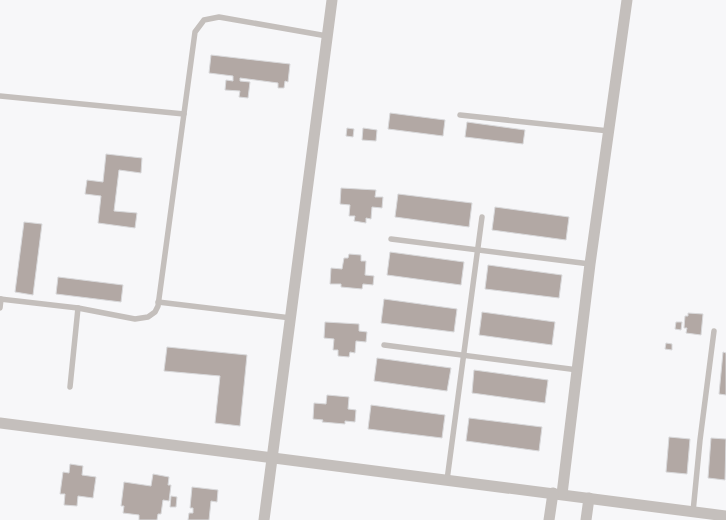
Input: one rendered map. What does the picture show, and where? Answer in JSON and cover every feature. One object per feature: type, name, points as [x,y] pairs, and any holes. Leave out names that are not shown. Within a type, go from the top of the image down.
[{"type":"street","points":[[264,520],[332,0]]},
{"type":"street","points":[[549,520],[558,494],[578,370],[590,264],[627,0]]},
{"type":"street","points":[[0,423],[726,516]]},
{"type":"street","points":[[586,520],[590,498]]},
{"type":"lane","points":[[0,308],[1,299],[78,308],[135,319],[148,317],[155,312],[158,302],[195,32],[204,20],[219,17],[327,36]]},
{"type":"lane","points":[[0,96],[184,114]]},
{"type":"lane","points":[[460,115],[609,131]]},
{"type":"lane","points":[[447,480],[482,217]]},
{"type":"lane","points":[[391,239],[590,264]]},
{"type":"lane","points":[[158,302],[250,313],[276,318],[291,318]]},
{"type":"lane","points":[[70,387],[78,308]]},
{"type":"lane","points":[[693,512],[700,440],[714,331]]},
{"type":"lane","points":[[384,345],[578,370]]},
{"type":"building","points":[[211,55],[290,64],[288,82],[285,81],[284,88],[278,88],[278,83],[240,78],[240,81],[250,82],[248,98],[239,97],[240,91],[225,90],[226,80],[233,81],[233,76],[209,73]]},
{"type":"building","points":[[390,113],[445,120],[443,136],[388,129]]},
{"type":"building","points":[[467,122],[525,130],[523,144],[465,137]]},
{"type":"building","points":[[347,128],[354,129],[353,137],[346,136]]},
{"type":"building","points":[[363,128],[377,130],[376,141],[362,140]]},
{"type":"building","points":[[106,154],[142,158],[141,173],[119,170],[114,211],[137,213],[135,228],[98,223],[101,196],[85,194],[87,180],[103,182]]},
{"type":"building","points":[[341,188],[376,190],[375,197],[383,197],[382,208],[372,207],[371,219],[366,218],[366,223],[354,221],[355,216],[349,216],[350,205],[340,204]]},
{"type":"building","points":[[398,194],[472,203],[469,227],[395,217]]},
{"type":"building","points":[[495,207],[569,217],[566,240],[492,230]]},
{"type":"building","points":[[24,222],[42,224],[33,295],[15,292]]},
{"type":"building","points":[[390,252],[464,262],[461,285],[387,275]]},
{"type":"building","points":[[349,254],[361,255],[361,261],[366,261],[365,275],[374,276],[373,285],[363,284],[362,289],[341,287],[341,284],[330,284],[331,268],[342,269],[344,258],[348,258]]},
{"type":"building","points":[[488,265],[562,275],[559,298],[485,289]]},
{"type":"building","points":[[58,277],[123,285],[121,302],[56,294]]},
{"type":"building","points":[[384,299],[457,309],[454,332],[381,323]]},
{"type":"building","points":[[482,312],[555,322],[552,345],[479,335]]},
{"type":"building","points":[[688,313],[703,314],[701,335],[686,333],[687,328],[684,328],[685,316],[688,316]]},
{"type":"building","points":[[325,322],[359,324],[359,331],[367,332],[366,342],[356,341],[355,353],[350,352],[349,357],[338,356],[338,350],[333,350],[334,339],[324,338]]},
{"type":"building","points":[[676,322],[682,322],[681,330],[675,329]]},
{"type":"building","points":[[666,343],[672,344],[672,350],[665,349]]},
{"type":"building","points":[[167,347],[247,355],[240,426],[215,423],[220,376],[164,371]]},
{"type":"building","points":[[723,352],[726,353],[726,395],[719,394]]},
{"type":"building","points":[[377,358],[451,368],[447,391],[374,381]]},
{"type":"building","points":[[474,370],[548,380],[545,403],[472,393]]},
{"type":"building","points":[[327,395],[349,397],[348,409],[356,410],[355,422],[345,421],[345,424],[322,422],[323,420],[313,419],[314,403],[326,404]]},
{"type":"building","points":[[371,405],[445,415],[442,438],[368,429]]},
{"type":"building","points":[[469,418],[542,427],[539,451],[466,441]]},
{"type":"building","points":[[669,437],[690,439],[687,474],[666,472]]},
{"type":"building","points":[[711,438],[726,439],[725,480],[708,478]]},
{"type":"building","points":[[70,464],[83,466],[82,475],[96,477],[93,498],[78,496],[77,506],[64,505],[65,494],[60,494],[63,472],[69,473]]},
{"type":"building","points":[[153,474],[169,477],[168,485],[171,485],[169,501],[163,500],[161,514],[158,514],[157,520],[139,520],[139,515],[123,513],[124,506],[121,506],[124,482],[151,486]]},
{"type":"building","points":[[192,487],[218,490],[217,502],[211,501],[209,520],[188,520],[189,513],[193,513],[193,508],[190,508]]},
{"type":"building","points":[[171,496],[177,497],[176,507],[170,507]]}]
